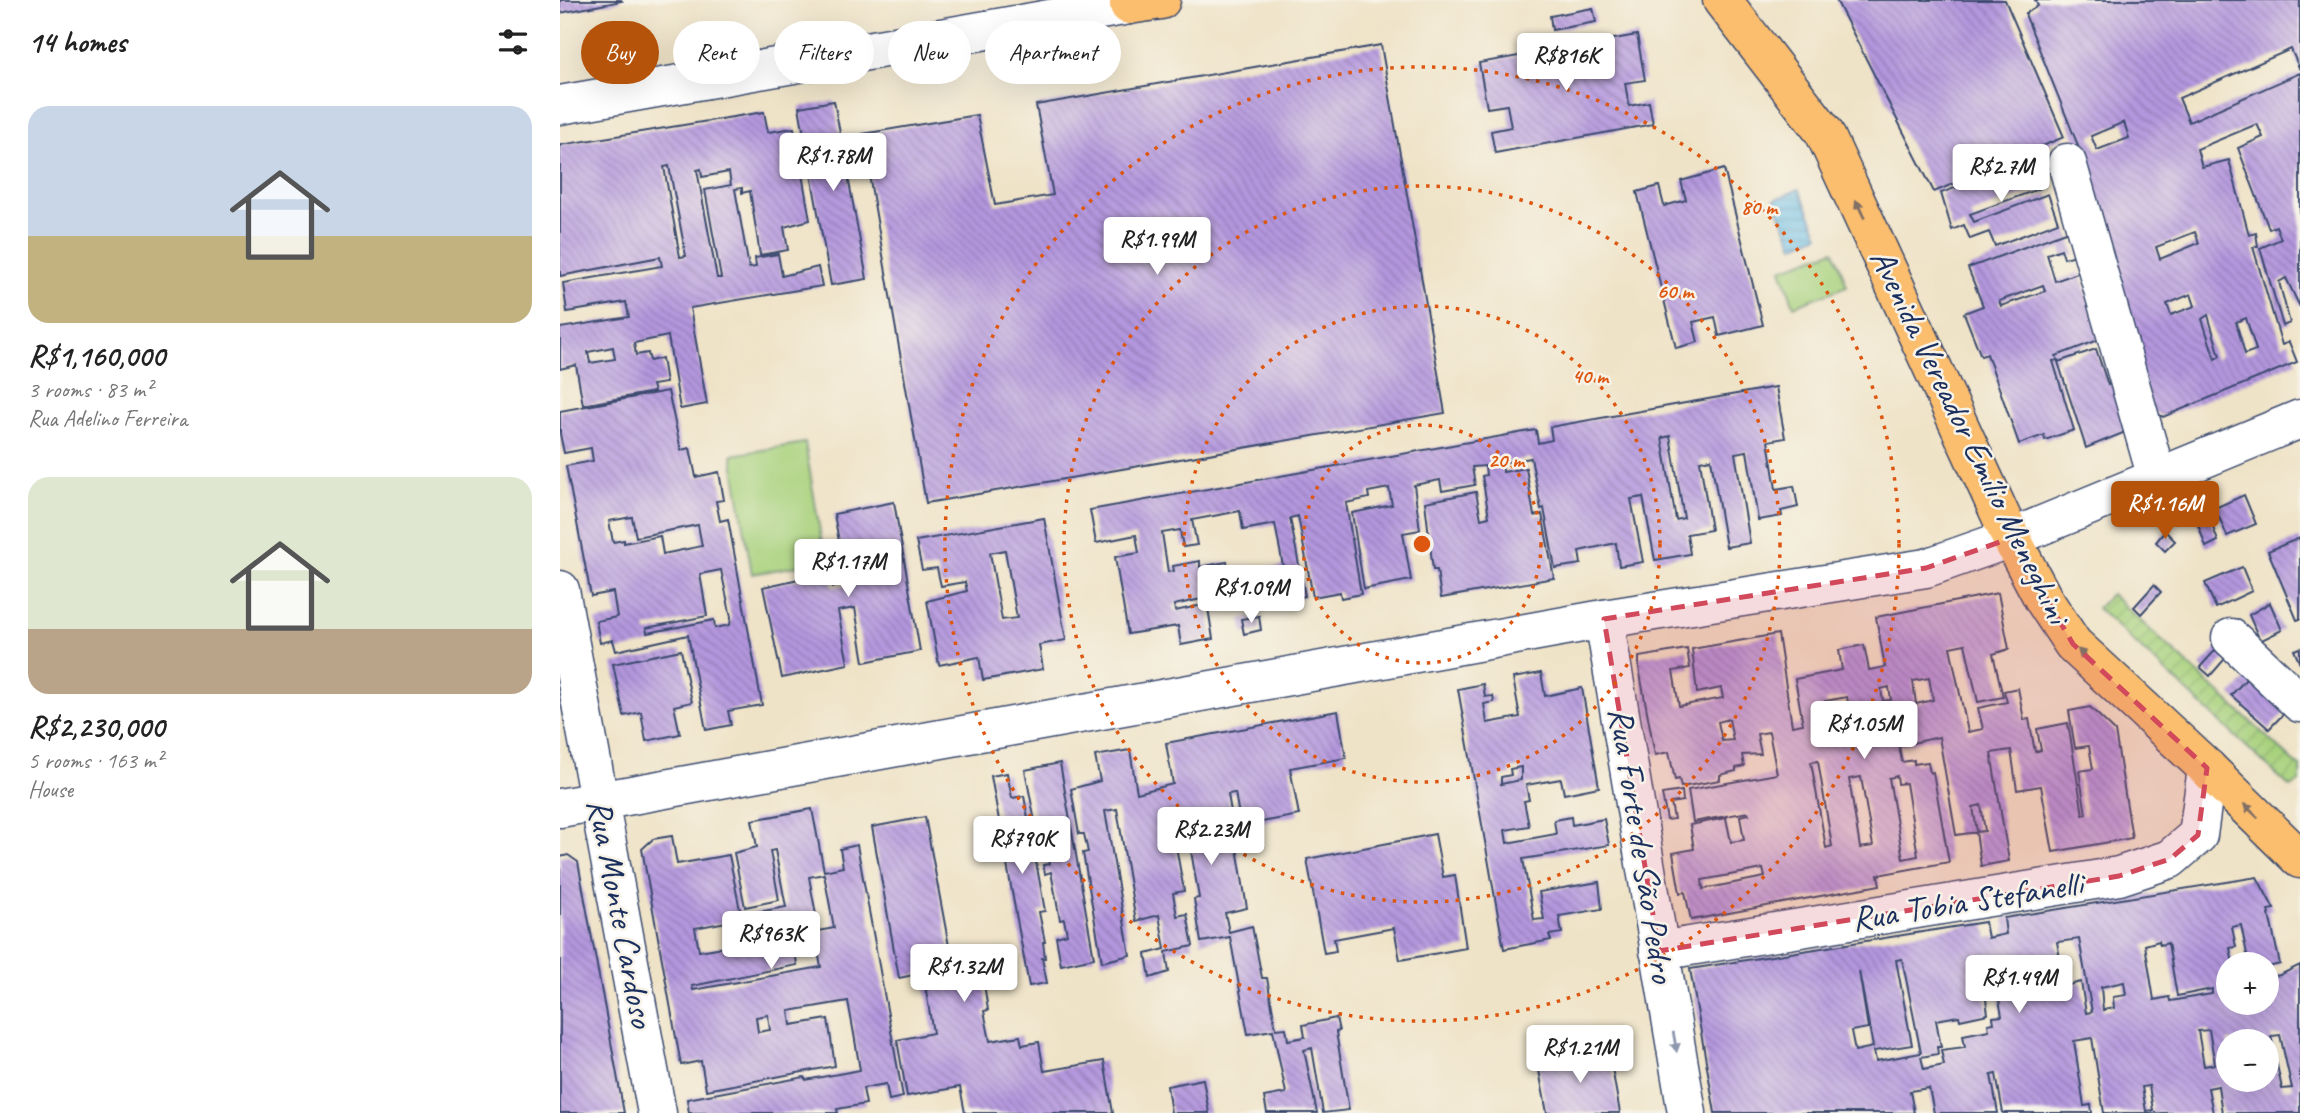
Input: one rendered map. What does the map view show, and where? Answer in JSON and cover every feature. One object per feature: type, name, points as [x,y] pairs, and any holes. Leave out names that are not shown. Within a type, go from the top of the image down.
[{"type":"main road","name":"Avenida Vereador Emílio Meneghini","points":[[1722,0],[1825,132],[2011,538],[2044,600],[2073,644],[2207,768],[2300,859]]},
{"type":"street","points":[[560,104],[1140,2]]},
{"type":"street","points":[[2067,163],[2157,478]]},
{"type":"street","points":[[560,808],[1604,619],[1926,568],[2011,538],[2300,419]]},
{"type":"street","name":"Rua Monte Cardoso","points":[[560,590],[657,1113]]},
{"type":"street","name":"Rua Forte de São Pedro","points":[[1604,619],[1687,1113]]},
{"type":"street","points":[[2231,638],[2300,703]]},
{"type":"street","name":"Rua Tobia Stefanelli","points":[[1659,950],[2119,876],[2170,859],[2198,835],[2207,768]]},
{"type":"highlighted area","points":[[2011,538],[2073,644],[2207,768],[2198,835],[2170,859],[2119,876],[1659,951],[1604,619],[1926,568]]},
{"type":"green space","points":[[1834,250],[1847,286],[1794,306],[1781,269]]},
{"type":"green space","points":[[805,443],[825,561],[752,574],[732,455]]},
{"type":"green space","points":[[2111,594],[2300,767],[2300,782],[2290,787],[2097,608]]},
{"type":"water","points":[[1799,189],[1819,235],[1794,246],[1774,200]]},
{"type":"building","points":[[560,0],[621,0],[622,1],[560,13]]},
{"type":"building","points":[[1836,0],[2005,0],[2064,137],[1934,192]]},
{"type":"building","points":[[2035,0],[2300,0],[2300,70],[2291,49],[2179,98],[2189,122],[2300,73],[2300,307],[2286,278],[2279,282],[2290,323],[2283,326],[2260,248],[2281,239],[2276,226],[2269,229],[2238,148],[2263,137],[2257,124],[2197,149],[2202,167],[2229,160],[2249,235],[2256,233],[2258,246],[2253,247],[2282,345],[2289,342],[2297,362],[2163,417],[2152,411],[2077,143],[2025,14],[2038,6]],"holes":[[[2124,122],[2129,138],[2097,150],[2091,136]],[[2195,232],[2199,243],[2160,259],[2156,247]],[[2191,294],[2195,306],[2171,315],[2167,304]],[[2208,315],[2220,356],[2215,359],[2202,319]],[[2246,318],[2256,350],[2245,354],[2236,322]]]},
{"type":"building","points":[[1593,8],[1596,22],[1552,30],[1550,16]]},
{"type":"building","points":[[1637,35],[1645,80],[1625,83],[1629,106],[1649,102],[1653,124],[1495,153],[1491,131],[1511,127],[1507,105],[1487,108],[1479,63]]},
{"type":"building","points":[[1381,45],[1445,413],[926,503],[862,134],[977,115],[995,205],[1053,195],[1036,105]]},
{"type":"building","points":[[834,101],[867,279],[831,285],[799,107]]},
{"type":"building","points":[[764,112],[768,132],[794,128],[810,220],[784,227],[788,250],[760,255],[750,191],[742,193],[742,188],[735,189],[749,268],[756,267],[755,258],[778,254],[782,276],[818,267],[822,286],[690,308],[707,404],[680,409],[668,336],[634,343],[636,355],[648,353],[650,361],[662,358],[666,383],[652,385],[654,392],[583,405],[576,365],[560,369],[560,328],[629,317],[626,302],[567,312],[563,283],[662,266],[660,257],[560,276],[560,145]],"holes":[[[669,166],[686,256],[680,257],[664,167]],[[701,169],[702,177],[729,172],[731,185],[705,190],[721,278],[717,278],[697,170]],[[613,347],[615,359],[590,363],[588,352]]]},
{"type":"building","points":[[2033,159],[2044,187],[1970,214],[1974,222],[2048,194],[2058,222],[1995,246],[1989,232],[1970,239],[1964,225],[1952,230],[1941,193]]},
{"type":"building","points":[[1724,169],[1763,325],[1719,336],[1715,317],[1693,322],[1698,342],[1676,348],[1637,192],[1659,186],[1664,206],[1686,200],[1681,181]]},
{"type":"building","points":[[2068,231],[2075,255],[2064,258],[2061,249],[2047,254],[2055,281],[2080,272],[2101,339],[2056,356],[2058,360],[2053,361],[2074,430],[2045,440],[2044,435],[2019,444],[1987,354],[1981,356],[1964,313],[1983,306],[1968,268]],"holes":[[[2043,285],[2045,291],[2001,306],[1999,301]]]},
{"type":"building","points":[[2096,349],[2108,385],[2114,382],[2126,420],[2123,433],[2086,448],[2058,362]]},
{"type":"building","points":[[1776,387],[1785,438],[1768,441],[1776,489],[1794,486],[1798,507],[1781,511],[1782,516],[1758,520],[1747,451],[1735,453],[1750,543],[1726,547],[1711,459],[1700,461],[1711,530],[1687,534],[1690,554],[1655,560],[1643,497],[1631,499],[1643,562],[1619,566],[1616,543],[1579,551],[1581,564],[1555,568],[1531,458],[1502,463],[1503,472],[1526,468],[1534,516],[1542,514],[1554,578],[1441,598],[1437,570],[1433,570],[1425,502],[1476,492],[1481,519],[1489,517],[1482,476],[1486,475],[1485,466],[1472,467],[1475,485],[1442,491],[1440,480],[1414,485],[1420,530],[1403,533],[1411,580],[1364,589],[1352,513],[1392,505],[1389,488],[1368,492],[1369,498],[1346,503],[1361,594],[1341,598],[1340,592],[1313,597],[1298,516],[1290,518],[1305,596],[1266,604],[1260,570],[1283,566],[1275,524],[1243,530],[1240,511],[1192,520],[1197,545],[1183,547],[1180,530],[1162,533],[1168,572],[1174,571],[1173,566],[1200,561],[1200,567],[1227,562],[1235,603],[1208,608],[1213,639],[1181,645],[1178,626],[1128,634],[1115,557],[1139,553],[1136,535],[1096,543],[1090,510],[1536,430],[1538,443],[1552,440],[1550,427]],"holes":[[[1670,436],[1684,518],[1676,520],[1662,438]],[[1206,598],[1207,604],[1175,611],[1174,605]]]},
{"type":"building","points":[[668,391],[681,450],[690,448],[696,477],[719,472],[724,500],[716,501],[720,521],[728,519],[762,705],[728,711],[731,725],[706,730],[688,635],[616,651],[613,640],[600,643],[596,621],[617,617],[613,592],[591,596],[566,466],[593,461],[591,448],[564,453],[560,434],[560,411]],"holes":[[[632,517],[636,537],[698,525],[702,546],[663,554],[660,536],[624,543],[624,540],[613,542],[609,521]],[[721,570],[731,617],[730,625],[715,628],[714,620],[647,633],[646,628],[707,616],[700,574]]]},
{"type":"building","points":[[2244,495],[2256,524],[2227,536],[2215,508]]},
{"type":"building","points":[[894,502],[920,651],[864,662],[855,608],[838,611],[848,664],[782,678],[763,587],[830,572],[833,587],[847,585],[834,514]]},
{"type":"building","points":[[2207,511],[2218,541],[2206,547],[2195,516]]},
{"type":"building","points":[[1044,518],[1066,640],[1039,645],[1043,669],[983,680],[979,657],[939,665],[927,601],[967,591],[965,582],[941,586],[937,568],[922,570],[916,541]],"holes":[[[1005,550],[1017,618],[1002,620],[990,553]]]},
{"type":"building","points":[[2165,531],[2175,541],[2165,551],[2156,542]]},
{"type":"building","points":[[2300,538],[2300,619],[2297,620],[2268,551]]},
{"type":"building","points":[[2242,567],[2252,591],[2216,608],[2205,583]]},
{"type":"building","points":[[2154,585],[2161,592],[2141,614],[2134,607]]},
{"type":"building","points":[[1998,593],[2009,649],[1993,654],[2003,697],[1978,702],[1965,644],[1950,647],[1968,732],[1983,729],[1978,708],[2007,702],[2004,691],[2018,688],[2024,720],[2029,719],[2035,752],[2041,750],[2037,729],[2068,723],[2083,815],[2086,814],[2079,771],[2093,769],[2089,746],[2075,748],[2069,711],[2090,707],[2115,731],[2132,838],[2053,852],[2041,786],[2017,790],[2011,750],[1991,753],[2009,861],[1981,866],[1976,832],[1956,835],[1939,737],[1899,746],[1902,762],[1928,762],[1930,773],[1933,772],[1949,862],[1878,875],[1880,885],[1691,920],[1685,892],[1680,893],[1673,853],[1694,849],[1690,825],[1726,818],[1731,842],[1744,840],[1740,816],[1749,814],[1748,812],[1693,822],[1688,790],[1777,774],[1769,732],[1757,734],[1761,754],[1742,755],[1744,766],[1736,768],[1736,771],[1720,775],[1720,780],[1681,787],[1679,779],[1675,780],[1669,752],[1655,755],[1639,657],[1687,649],[1690,668],[1673,671],[1679,706],[1723,698],[1721,688],[1697,693],[1692,649],[1778,634],[1792,726],[1803,724],[1795,679],[1842,670],[1839,650],[1864,645],[1869,670],[1885,667],[1876,617]],"holes":[[[1929,678],[1933,700],[1916,704],[1913,681]],[[1889,687],[1891,700],[1883,701],[1881,689]],[[1847,697],[1850,713],[1840,715],[1842,727],[1830,729],[1825,701]],[[1729,719],[1733,740],[1722,741],[1718,722]],[[1818,761],[1832,846],[1826,848],[1811,762]],[[1897,776],[1898,784],[1906,783],[1918,856],[1903,859],[1889,778]],[[1861,777],[1873,846],[1860,848],[1849,779]],[[1981,805],[1985,831],[1977,832],[1973,807]],[[1763,869],[1765,877],[1703,889],[1702,880]]]},
{"type":"building","points":[[2270,603],[2282,630],[2260,641],[2249,615]]},
{"type":"building","points":[[1259,616],[1261,630],[1244,634],[1241,619]]},
{"type":"building","points":[[2220,645],[2230,653],[2210,676],[2200,667]]},
{"type":"building","points":[[2300,648],[2300,664],[2294,650]]},
{"type":"building","points":[[681,650],[692,702],[674,706],[680,734],[646,741],[641,712],[624,716],[613,664]]},
{"type":"building","points":[[1541,673],[1545,696],[1582,688],[1599,787],[1564,794],[1561,779],[1526,785],[1529,800],[1524,801],[1529,826],[1505,830],[1507,843],[1556,834],[1554,820],[1571,817],[1572,825],[1604,819],[1609,845],[1523,859],[1534,920],[1544,919],[1539,892],[1599,882],[1602,909],[1559,916],[1562,933],[1549,935],[1551,940],[1504,949],[1458,689],[1483,684],[1485,697],[1493,696],[1494,702],[1484,704],[1487,723],[1520,717],[1513,678]],"holes":[[[1521,767],[1521,780],[1501,784],[1501,777],[1511,775],[1510,769]]]},
{"type":"building","points":[[2252,673],[2290,707],[2269,729],[2231,695]]},
{"type":"building","points":[[1338,711],[1346,758],[1290,768],[1299,815],[1241,826],[1235,793],[1228,794],[1247,908],[1225,913],[1229,932],[1252,926],[1262,978],[1267,978],[1276,1029],[1286,1028],[1288,1040],[1305,1037],[1303,1025],[1336,1018],[1349,1110],[1323,1113],[1312,1048],[1304,1050],[1317,1113],[1267,1113],[1264,1097],[1286,1093],[1273,1030],[1248,1034],[1230,937],[1201,942],[1194,899],[1199,898],[1189,839],[1183,840],[1178,811],[1170,813],[1184,891],[1173,893],[1177,916],[1187,914],[1193,946],[1166,952],[1169,972],[1150,978],[1146,954],[1165,949],[1159,915],[1136,921],[1117,809],[1105,811],[1130,955],[1102,962],[1083,853],[1088,852],[1084,834],[1079,834],[1071,789],[1100,781],[1095,756],[1130,750],[1137,793],[1173,784],[1166,743]]},
{"type":"building","points":[[1060,763],[1094,958],[1061,965],[1056,937],[1067,934],[1064,919],[1060,920],[1051,872],[1045,874],[1043,865],[1050,864],[1043,830],[1037,832],[1025,770]]},
{"type":"building","points":[[1007,773],[1012,798],[1024,796],[1045,911],[1039,912],[1045,942],[1045,958],[1042,958],[1047,983],[1029,986],[991,776]]},
{"type":"building","points":[[1682,791],[1683,801],[1671,803],[1674,819],[1667,820],[1662,794]]},
{"type":"building","points":[[812,809],[824,871],[843,867],[840,849],[857,845],[903,1097],[889,1100],[886,1084],[863,1088],[866,1104],[837,1109],[838,1113],[689,1113],[687,1099],[804,1077],[806,1080],[860,1070],[848,1001],[789,1011],[791,1025],[828,1019],[835,1066],[706,1090],[701,1061],[681,1065],[642,849],[653,839],[672,836],[677,864],[729,855],[741,915],[786,907],[775,850],[770,851],[779,900],[745,907],[734,853],[757,847],[752,820]],"holes":[[[824,874],[834,928],[819,931],[809,877]],[[742,919],[747,943],[699,951],[695,928]],[[814,931],[821,967],[693,990],[692,986],[797,965],[793,935]],[[768,1015],[770,1030],[758,1032],[756,1017]]]},
{"type":"building","points":[[925,817],[956,984],[983,977],[988,1010],[984,1011],[990,1041],[1020,1036],[1022,1045],[1039,1042],[1044,1071],[1104,1061],[1113,1113],[965,1113],[960,1087],[907,1096],[897,1040],[933,1033],[923,973],[899,978],[872,827]]},
{"type":"building","points":[[1435,834],[1443,877],[1455,875],[1466,948],[1400,960],[1394,928],[1334,939],[1336,951],[1324,953],[1307,859]]},
{"type":"building","points":[[568,855],[578,862],[624,1113],[560,1113],[560,857]]},
{"type":"building","points":[[2257,877],[2274,909],[2268,910],[2277,952],[2247,952],[2241,925],[2232,927],[2236,947],[2230,948],[2231,952],[2216,952],[2216,1015],[2279,1015],[2279,975],[2300,965],[2300,1113],[2222,1113],[2219,1092],[2279,1092],[2279,1075],[2282,1089],[2292,1088],[2279,1029],[2216,1029],[2216,1086],[2208,1088],[2213,1113],[2104,1113],[2092,1038],[2074,1041],[2084,1106],[2091,1105],[2092,1113],[2003,1113],[1996,1074],[1991,1075],[1998,1113],[1934,1113],[1929,1088],[1910,1091],[1914,1113],[1715,1113],[1690,969],[1985,922],[1988,938],[2006,934],[2004,918]],"holes":[[[2079,939],[2092,1012],[2086,1013],[2081,982],[2065,986],[2057,942]],[[2159,941],[2160,945],[2168,943],[2177,996],[2212,989],[2212,994],[2170,1001],[2169,997],[2154,1000],[2145,945]],[[2033,954],[2036,975],[2029,976],[2026,956]],[[1902,959],[1921,1053],[1876,1061],[1874,1051],[1912,1045],[1896,960]],[[1993,967],[2002,1016],[1993,1017],[1994,1023],[1988,1024],[1989,1030],[1963,1035],[1965,1047],[1941,1050],[1944,1065],[1924,1069],[1921,1057],[1938,1054],[1937,1047],[1941,1047],[1936,1020],[1959,1016],[1960,1020],[1988,1014],[1982,970]],[[1859,971],[1873,1047],[1855,1051],[1851,1031],[1868,1028]],[[2124,982],[2126,995],[2113,997],[2114,1008],[2103,1010],[2101,987]],[[2209,1030],[2215,1064],[2204,1066],[2198,1031]],[[2149,1086],[2153,1110],[2146,1111],[2142,1087]]]},
{"type":"building","points":[[1609,1051],[1620,1113],[1547,1113],[1538,1065]]},
{"type":"building","points":[[1203,1079],[1209,1113],[1171,1113],[1167,1086]]}]
